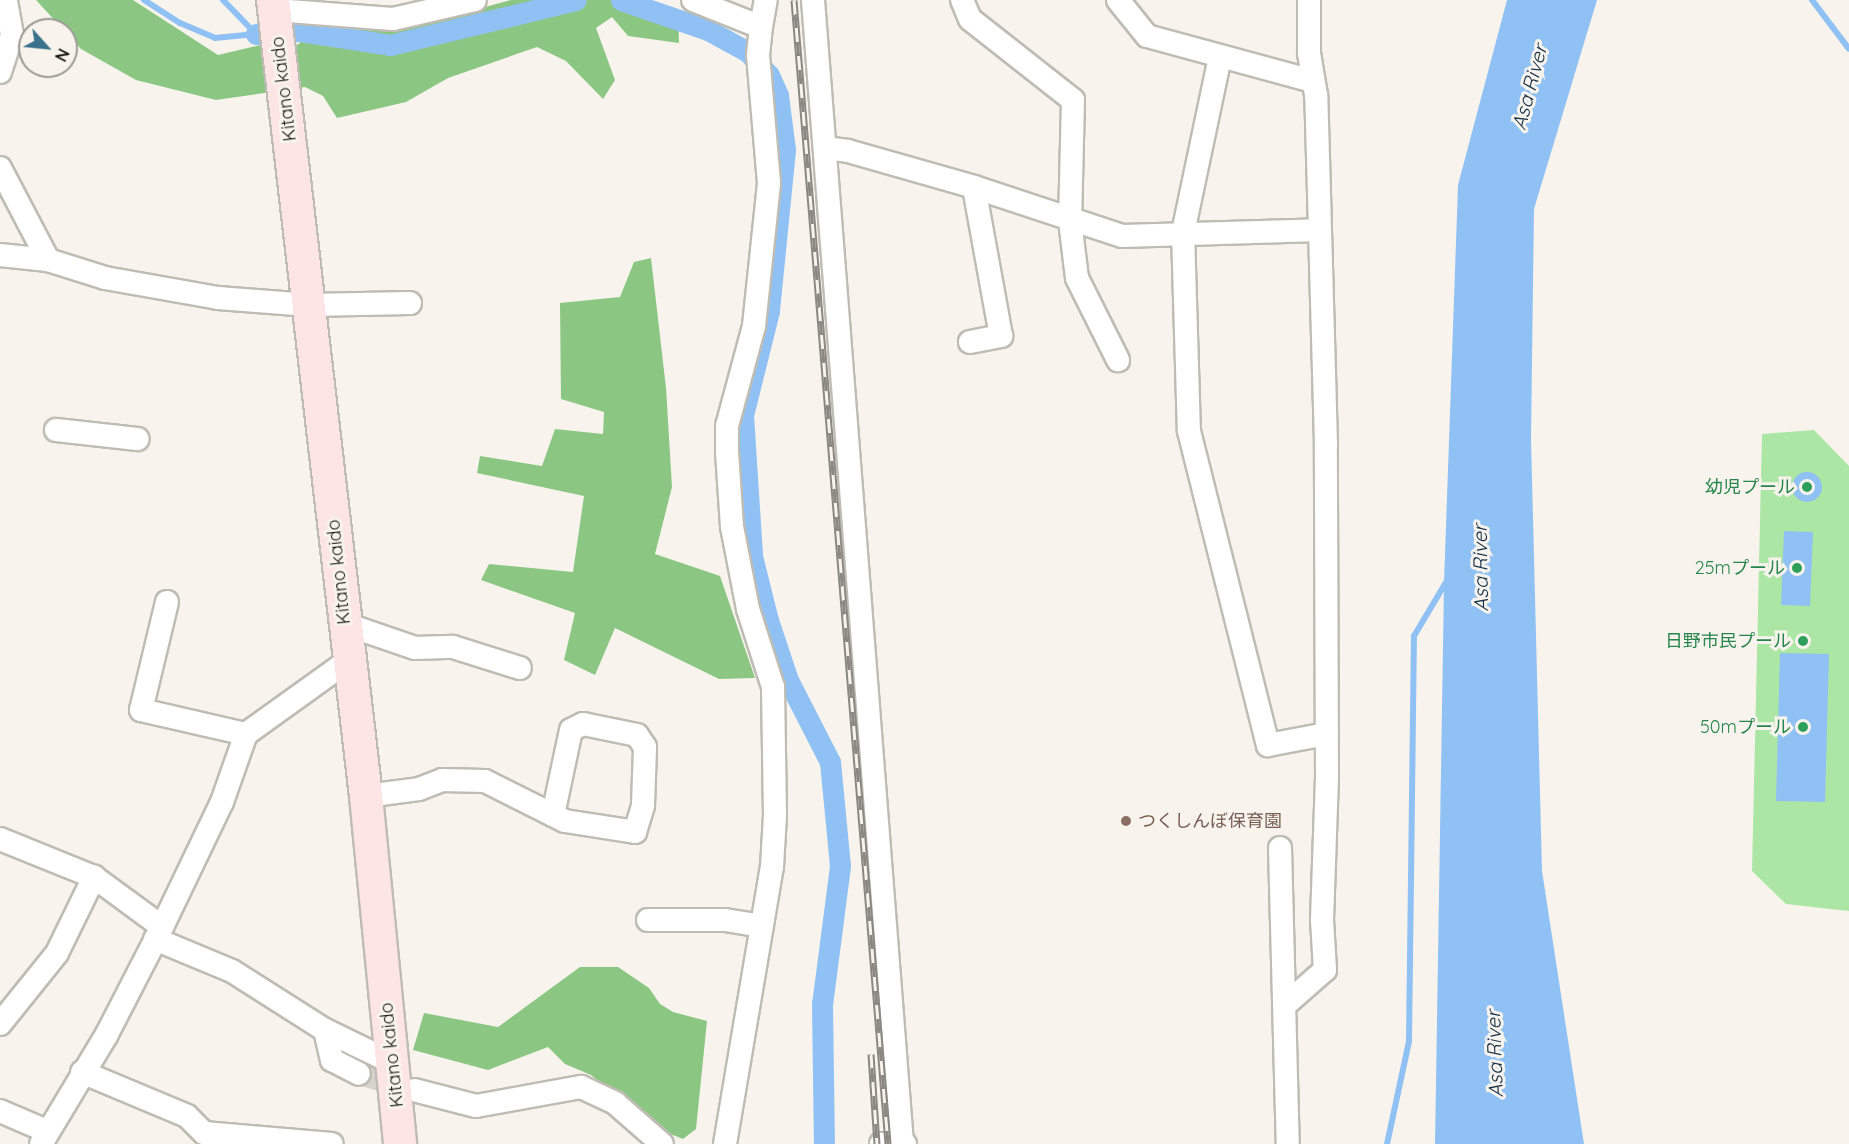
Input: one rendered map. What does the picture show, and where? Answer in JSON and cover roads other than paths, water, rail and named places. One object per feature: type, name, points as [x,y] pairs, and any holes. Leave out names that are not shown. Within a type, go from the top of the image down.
[{"type":"main road","name":"Kitano kaido","points":[[276,19],[366,796],[400,1144]]},
{"type":"street","points":[[0,72],[12,35],[6,0]]},
{"type":"street","points":[[276,19],[393,19],[475,0]]},
{"type":"street","points":[[693,0],[761,27]]},
{"type":"street","points":[[725,1144],[772,867],[775,815],[774,687],[748,609],[732,528],[727,452],[728,426],[754,326],[769,183],[758,55],[766,0]]},
{"type":"street","points":[[813,0],[896,1144]]},
{"type":"street","points":[[962,0],[970,19],[1073,100],[1070,221],[1077,278],[1118,360]]},
{"type":"street","points":[[1118,0],[1147,36],[1313,81]]},
{"type":"street","points":[[1285,1005],[1325,970],[1322,920],[1326,734],[1326,444],[1320,230],[1309,0]]},
{"type":"street","points":[[1220,57],[1183,232],[1189,431],[1268,745],[1326,734]]},
{"type":"street","points":[[825,148],[848,151],[974,187],[1070,221],[1122,236],[1183,232],[1320,230]]},
{"type":"street","points":[[0,168],[48,260]]},
{"type":"street","points":[[970,342],[1001,336],[974,187]]},
{"type":"street","points":[[0,255],[48,260],[105,279],[218,298],[309,305],[410,303]]},
{"type":"street","points":[[56,429],[138,439]]},
{"type":"street","points":[[167,602],[141,710],[246,734]]},
{"type":"street","points":[[345,624],[415,648],[453,647],[520,668]]},
{"type":"street","points":[[0,1111],[44,1138],[107,1034],[159,933],[222,802],[246,734],[349,660]]},
{"type":"street","points":[[366,796],[419,789],[442,780],[485,781],[553,815],[565,821],[635,832],[643,805],[645,747],[637,735],[583,724],[571,730],[553,815]]},
{"type":"street","points":[[0,839],[94,877],[159,933],[232,971],[325,1030],[393,1063]]},
{"type":"street","points":[[1280,848],[1288,1144]]},
{"type":"street","points":[[0,1024],[57,953],[94,877]]},
{"type":"street","points":[[648,920],[725,920],[762,926]]},
{"type":"street","points":[[325,1030],[332,1060],[359,1074]]},
{"type":"street","points":[[82,1072],[187,1116],[203,1138],[332,1144]]},
{"type":"street","points":[[414,1090],[476,1106],[581,1087],[615,1103],[662,1144]]},
{"type":"water","name":"Asa River","points":[[1507,0],[1597,0],[1534,209],[1531,439],[1542,871],[1584,1144],[1435,1144],[1444,583],[1458,185]]},
{"type":"water","name":"幼児プール","points":[[1807,472],[1818,476],[1822,487],[1818,498],[1807,502],[1796,498],[1792,487],[1796,476]]},
{"type":"water","name":"25mプール","points":[[1784,531],[1813,532],[1810,606],[1781,605]]},
{"type":"water","name":"50mプール","points":[[1780,653],[1829,654],[1825,802],[1776,801]]},
{"type":"waterway","points":[[144,0],[180,23],[215,38],[256,34]]},
{"type":"waterway","points":[[223,0],[256,34]]},
{"type":"waterway","points":[[256,34],[300,31],[390,45],[576,0]]},
{"type":"waterway","points":[[621,0],[708,30],[748,52],[769,75],[778,95],[785,150],[769,311],[743,415],[752,556],[768,620],[788,680],[830,762],[840,866],[822,1004],[824,1144]]},
{"type":"waterway","points":[[1812,0],[1849,49]]},
{"type":"waterway","points":[[1387,1144],[1409,1041],[1414,636],[1448,579]]},
{"type":"tunnel","points":[[359,1074],[407,1088]]},
{"type":"railway","points":[[794,0],[888,1144]]},
{"type":"railway","points":[[871,1054],[877,1144]]},
{"type":"place","name":"幼児プール","points":[[1807,487]]},
{"type":"place","name":"25mプール","points":[[1797,568]]},
{"type":"place","name":"日野市民プール","points":[[1803,641]]},
{"type":"place","name":"50mプール","points":[[1803,727]]},
{"type":"place","name":"つくしんぼ保育園","points":[[1126,821]]}]
